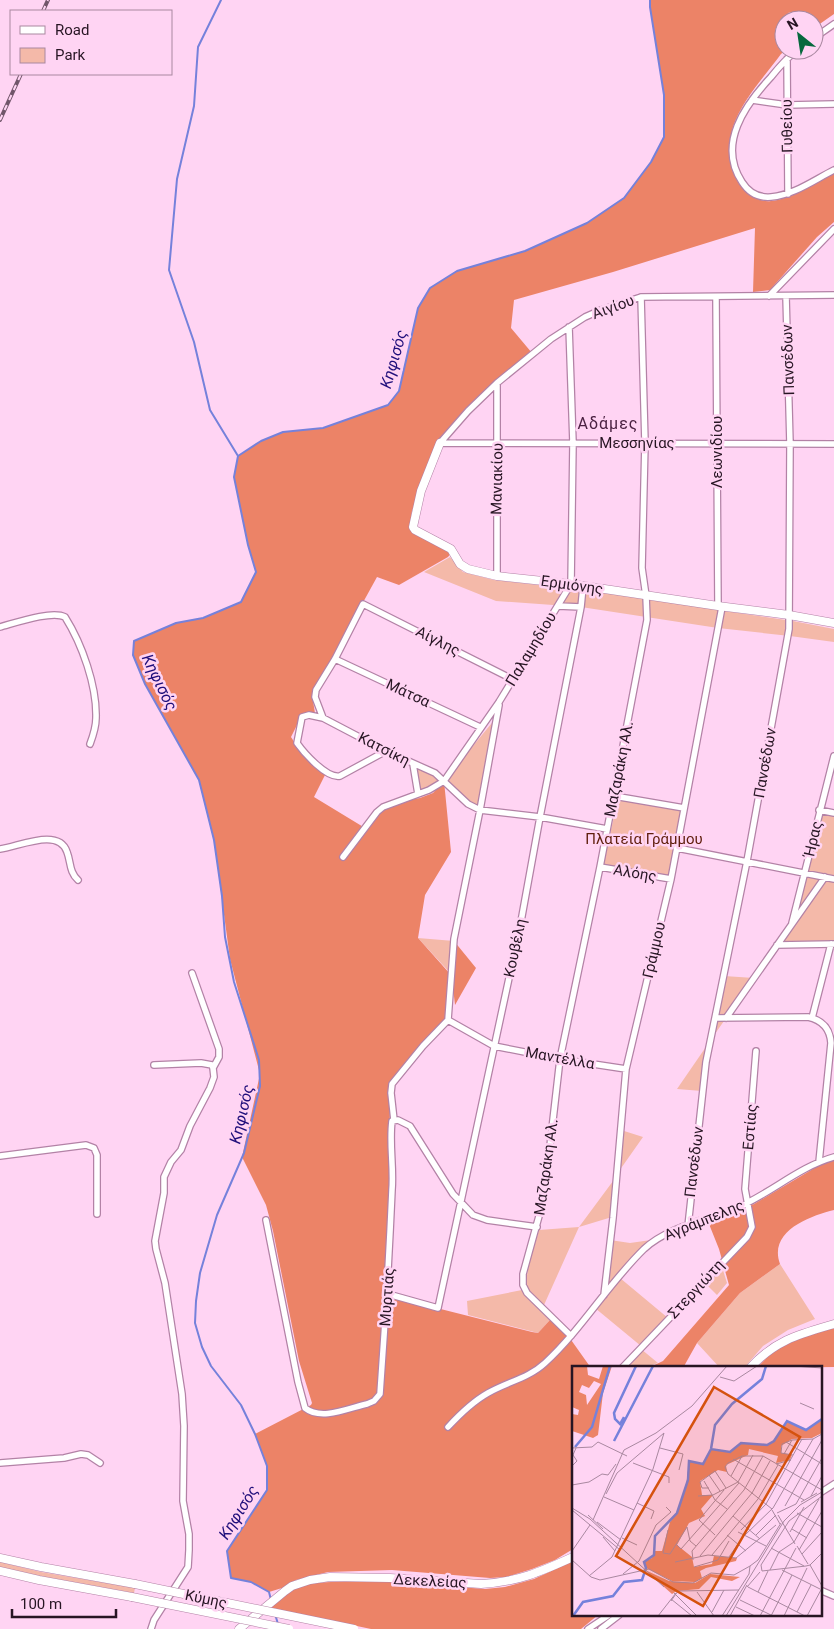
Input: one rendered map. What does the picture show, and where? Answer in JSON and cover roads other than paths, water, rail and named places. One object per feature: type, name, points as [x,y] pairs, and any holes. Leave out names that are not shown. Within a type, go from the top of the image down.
[{"type":"main road","name":"Ερμιόνης","points":[[440,443],[421,491],[413,523],[414,528],[451,549],[460,564],[465,568],[497,576],[571,584],[834,623]]},
{"type":"main road","points":[[752,1366],[760,1357],[784,1340],[834,1324]]},
{"type":"main road","name":"Δεκελείας","points":[[239,1629],[285,1591],[310,1580],[330,1577],[390,1578],[481,1584],[502,1583],[532,1575],[572,1557]]},
{"type":"main road","name":"Κύμης","points":[[0,1558],[354,1629]]},
{"type":"main road","name":"Κύμης","points":[[0,1571],[290,1629]]},
{"type":"street","points":[[785,60],[752,100],[735,129],[736,171],[745,186],[753,194],[765,197],[788,194],[834,170]]},
{"type":"street","name":"Γυθείου","points":[[787,60],[788,194]]},
{"type":"street","points":[[752,100],[787,105],[834,104]]},
{"type":"street","points":[[769,296],[834,229]]},
{"type":"street","name":"Αιγίου","points":[[440,443],[468,411],[497,383],[551,339],[601,310],[641,297],[834,295]]},
{"type":"street","name":"Πανσέδων","points":[[688,1226],[705,1071],[747,861],[787,639],[790,444],[786,296]]},
{"type":"street","name":"Μαζαράκη Αλ.","points":[[571,1336],[530,1297],[524,1288],[523,1274],[544,1198],[560,1059],[600,867],[647,620],[642,568],[644,444],[641,297]]},
{"type":"street","name":"Λεωνιδίου","points":[[716,297],[720,607]]},
{"type":"street","points":[[569,327],[572,443],[571,584]]},
{"type":"street","name":"Μανιακίου","points":[[497,383],[497,576]]},
{"type":"street","name":"Μεσσηνίας","points":[[440,443],[834,444]]},
{"type":"street","name":"Παλαμηδίου","points":[[444,781],[499,702],[571,584]]},
{"type":"street","name":"Κουβέλη","points":[[388,1294],[438,1308],[520,928],[584,587]]},
{"type":"street","name":"Αίγλης","points":[[335,659],[363,604],[512,679]]},
{"type":"street","points":[[558,606],[581,607]]},
{"type":"street","name":"Γράμμου","points":[[604,1296],[626,1069],[671,880],[720,607]]},
{"type":"street","points":[[0,628],[48,615],[65,617],[80,644],[96,706],[96,723],[90,744]]},
{"type":"street","points":[[323,718],[314,694],[335,659]]},
{"type":"street","name":"Μάτσα","points":[[335,659],[480,727]]},
{"type":"street","points":[[448,1020],[453,946],[499,702]]},
{"type":"street","points":[[323,718],[309,715],[302,717],[297,743],[315,763],[331,776],[340,776],[386,751]]},
{"type":"street","name":"Κατσίκη","points":[[323,718],[386,751],[435,773],[444,781]]},
{"type":"street","name":"Ήρας","points":[[792,923],[834,756]]},
{"type":"street","points":[[413,764],[418,794]]},
{"type":"street","points":[[343,857],[377,812],[383,807],[429,790],[444,781],[468,804],[480,810],[540,817],[607,829]]},
{"type":"street","points":[[614,796],[684,808]]},
{"type":"street","points":[[819,810],[834,813]]},
{"type":"street","points":[[0,849],[49,839],[58,841],[64,845],[70,869],[73,876],[78,880]]},
{"type":"street","points":[[677,848],[834,879]]},
{"type":"street","name":"Αλόης","points":[[600,867],[671,880]]},
{"type":"street","name":"Ήρας","points":[[726,1018],[825,877]]},
{"type":"street","points":[[777,945],[832,944],[812,1018]]},
{"type":"street","points":[[151,1629],[154,1620],[188,1567],[190,1550],[183,1500],[184,1426],[182,1394],[165,1283],[156,1250],[156,1241],[166,1169],[181,1150],[190,1126],[214,1077],[213,1068],[219,1057],[219,1049],[192,973]]},
{"type":"street","points":[[715,1018],[812,1018],[822,1022],[831,1033],[819,1162]]},
{"type":"street","name":"Μαντέλλα","points":[[448,1020],[494,1046],[626,1069]]},
{"type":"street","name":"Μυρτιάς","points":[[266,1220],[298,1382],[305,1408],[323,1414],[367,1404],[378,1398],[380,1394],[388,1294],[393,1172],[391,1130],[394,1120],[391,1088],[392,1084],[423,1046],[448,1020]]},
{"type":"street","name":"Εστίας","points":[[747,1203],[745,1179],[750,1145],[756,1051]]},
{"type":"street","points":[[154,1065],[201,1063],[212,1065],[213,1068]]},
{"type":"street","points":[[394,1120],[404,1122],[410,1126],[453,1194],[473,1215],[482,1219],[537,1227]]},
{"type":"street","points":[[0,1156],[86,1145],[94,1148],[97,1155],[97,1214]]},
{"type":"street","name":"Αγράμπελης","points":[[448,1427],[477,1399],[536,1370],[554,1354],[645,1249],[658,1239],[747,1203],[819,1162],[834,1157]]},
{"type":"street","name":"Στεργιώτη","points":[[624,1366],[749,1234],[752,1226],[747,1203]]},
{"type":"street","points":[[0,1463],[64,1458],[81,1454],[88,1455],[100,1463]]},
{"type":"street","points":[[822,1491],[834,1484]]},
{"type":"street","points":[[822,1591],[834,1596]]},
{"type":"street","points":[[588,1629],[608,1616]]},
{"type":"street","points":[[601,1629],[618,1616]]},
{"type":"waterway","points":[[221,0],[198,47],[194,106],[177,179],[169,270],[194,342],[210,410],[238,456]]},
{"type":"waterway","name":"Κηφισός","points":[[271,1600],[269,1592],[251,1582],[231,1578],[227,1551],[267,1490],[267,1466],[255,1434],[241,1405],[211,1366],[202,1347],[195,1323],[200,1273],[217,1215],[244,1153],[260,1086],[259,1060],[234,982],[225,937],[222,896],[214,840],[199,780],[145,684],[133,655],[134,641],[176,623],[203,618],[241,602],[256,572],[248,545],[234,477],[238,456],[261,441],[283,432],[323,428],[388,405],[399,391],[418,308],[430,288],[457,271],[525,251],[587,223],[624,198],[651,162],[664,137],[664,95],[650,0]]},
{"type":"waterway","name":"Κηφισός","points":[[275,1614],[278,1624]]},
{"type":"railway","points":[[43,10],[48,0]]},
{"type":"railway","points":[[0,120],[21,75]]},
{"type":"district","name":"Αδάμες","points":[[608,423]]},
{"type":"park label","name":"Πλατεία Γράμμου","points":[[644,839]]}]
